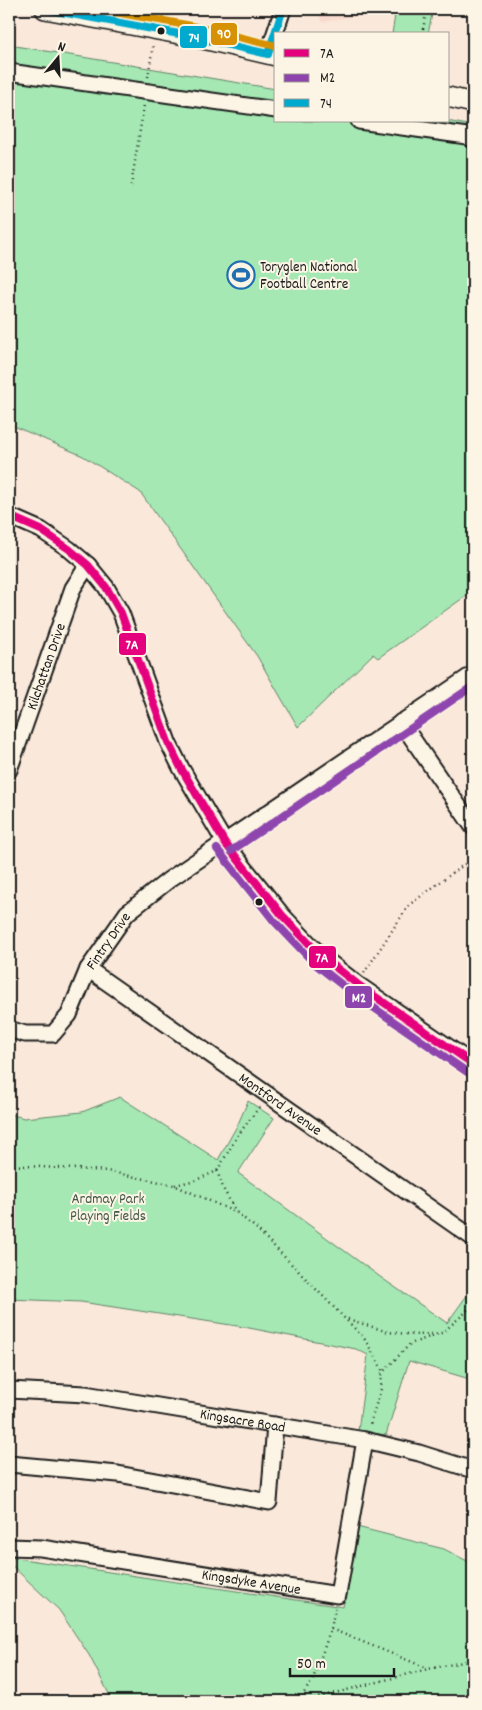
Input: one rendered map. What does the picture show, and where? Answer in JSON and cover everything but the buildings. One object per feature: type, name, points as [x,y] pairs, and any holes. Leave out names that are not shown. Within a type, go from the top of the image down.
[{"type":"main road","points":[[45,9],[155,29],[272,55]]},
{"type":"main road","points":[[450,97],[473,103]]},
{"type":"street","points":[[278,32],[283,9]]},
{"type":"street","points":[[9,72],[274,110]]},
{"type":"street","points":[[365,122],[467,136],[473,140]]},
{"type":"street","points":[[9,516],[41,530],[69,549],[88,566],[106,587],[121,613],[168,742],[181,768],[225,843],[282,915],[320,955],[357,984],[473,1064]]},
{"type":"street","name":"Kilchattan Drive","points":[[9,770],[73,588],[88,566]]},
{"type":"street","name":"Fintry Drive","points":[[9,1028],[25,1034],[53,1034],[69,1015],[88,969],[127,913],[170,879],[473,674]]},
{"type":"street","points":[[401,722],[473,827]]},
{"type":"street","name":"Montford Avenue","points":[[88,969],[473,1238]]},
{"type":"street","name":"Kingsacre Road","points":[[9,1390],[85,1394],[365,1440],[473,1470]]},
{"type":"street","points":[[9,1464],[118,1474],[269,1502],[275,1425]]},
{"type":"street","points":[[338,1594],[365,1440]]},
{"type":"street","name":"Kingsdyke Avenue","points":[[9,1547],[41,1548],[338,1594]]},
{"type":"path","points":[[422,32],[427,9]]},
{"type":"path","points":[[130,186],[155,29]]},
{"type":"path","points":[[357,984],[409,905],[473,858]]},
{"type":"path","points":[[174,1185],[196,1180],[217,1171],[238,1134],[268,1096]]},
{"type":"path","points":[[9,1165],[107,1171],[174,1185],[237,1213],[256,1228],[364,1338],[382,1369],[381,1389],[365,1440]]},
{"type":"path","points":[[217,1171],[224,1190],[237,1213]]},
{"type":"path","points":[[381,1374],[410,1344],[442,1332],[466,1312],[473,1302]]},
{"type":"path","points":[[346,1319],[388,1332],[418,1335],[442,1332]]},
{"type":"path","points":[[299,1701],[313,1679],[331,1629],[338,1594]]},
{"type":"path","points":[[331,1629],[428,1669]]},
{"type":"path","points":[[304,1701],[428,1669],[473,1660]]},
{"type":"shaded area","points":[[315,9],[389,9],[322,22]]},
{"type":"green space","points":[[396,9],[433,9],[428,32],[392,32]]},
{"type":"green space","name":"Toryglen National Football Centre","points":[[9,45],[274,89],[274,122],[450,122],[473,126],[473,591],[378,658],[373,654],[298,727],[257,656],[140,492],[83,456],[9,424]]},
{"type":"green space","name":"Ardmay Park Playing Fields","points":[[120,1097],[218,1160],[238,1124],[248,1101],[274,1118],[238,1173],[383,1279],[447,1323],[473,1287],[473,1339],[471,1342],[473,1343],[473,1380],[409,1361],[386,1435],[358,1431],[368,1355],[356,1349],[244,1327],[81,1302],[9,1299],[9,1114],[24,1118],[82,1112]]},
{"type":"green space","points":[[357,1527],[444,1549],[473,1564],[473,1701],[111,1701],[89,1655],[59,1610],[9,1563],[9,1557],[343,1607]]},
{"type":"transit line","name":"74","points":[[45,9],[190,36],[268,54]]},
{"type":"transit line","name":"90","points":[[98,9],[192,26],[274,46]]},
{"type":"transit line","name":"74","points":[[275,32],[283,9]]},
{"type":"transit line","name":"74","points":[[268,54],[274,36]]},
{"type":"transit line","name":"7A","points":[[9,516],[41,530],[69,549],[88,565],[106,587],[121,613],[168,742],[181,768],[225,843],[282,915],[320,955],[357,984],[473,1064]]},
{"type":"transit line","name":"M2","points":[[231,851],[473,686]]},
{"type":"transit line","name":"M2","points":[[217,849],[274,921],[314,963],[351,992],[467,1072]]},
{"type":"place","name":"Toryglen National Football Centre","points":[[241,275]]}]
